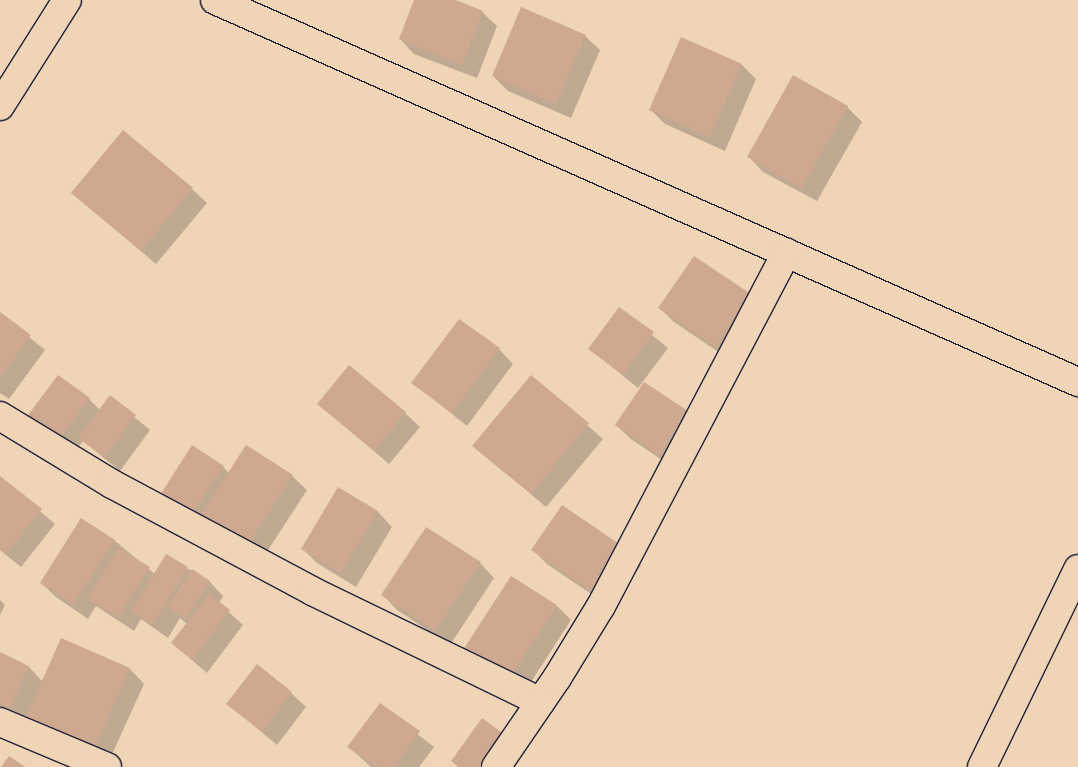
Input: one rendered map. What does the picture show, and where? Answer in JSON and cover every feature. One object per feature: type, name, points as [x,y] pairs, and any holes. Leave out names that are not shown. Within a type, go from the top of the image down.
[{"type":"street","points":[[0,106],[67,0]]},
{"type":"street","points":[[215,0],[1078,382]]},
{"type":"street","points":[[496,767],[541,702],[601,606],[786,253]]},
{"type":"street","points":[[0,416],[112,484],[304,586],[541,702]]},
{"type":"street","points":[[982,767],[1078,569]]},
{"type":"street","points":[[0,722],[107,767]]},
{"type":"building","points":[[414,0],[456,0],[483,11],[462,65],[399,39]]},
{"type":"building","points":[[521,7],[586,35],[556,104],[492,76]]},
{"type":"building","points":[[681,37],[742,64],[710,137],[649,110]]},
{"type":"building","points":[[793,75],[848,106],[802,188],[747,157]]},
{"type":"building","points":[[123,130],[193,188],[141,251],[71,193]]},
{"type":"building","points":[[694,256],[751,294],[715,347],[658,308]]},
{"type":"building","points":[[619,307],[654,332],[623,375],[588,349]]},
{"type":"building","points":[[0,312],[31,335],[0,378]]},
{"type":"building","points":[[459,319],[500,348],[452,413],[411,383]]},
{"type":"building","points":[[349,365],[406,412],[374,451],[317,404]]},
{"type":"building","points":[[58,375],[90,398],[59,439],[28,415]]},
{"type":"building","points":[[531,375],[589,423],[531,494],[472,446]]},
{"type":"building","points":[[644,382],[688,411],[659,455],[615,425]]},
{"type":"building","points":[[110,395],[136,415],[105,457],[78,438]]},
{"type":"building","points":[[192,445],[224,466],[188,520],[157,500]]},
{"type":"building","points":[[246,445],[293,475],[246,548],[199,518]]},
{"type":"building","points":[[0,476],[42,509],[6,554],[0,549]]},
{"type":"building","points":[[338,487],[378,511],[341,573],[301,549]]},
{"type":"building","points":[[562,505],[628,550],[597,595],[531,550]]},
{"type":"building","points":[[81,518],[115,540],[73,605],[40,583]]},
{"type":"building","points":[[426,527],[481,562],[435,631],[381,595]]},
{"type":"building","points":[[118,548],[150,567],[119,617],[87,599]]},
{"type":"building","points":[[166,554],[188,567],[153,625],[131,611]]},
{"type":"building","points":[[192,569],[210,581],[186,619],[168,607]]},
{"type":"building","points":[[511,576],[557,605],[507,683],[461,653]]},
{"type":"building","points":[[209,594],[230,610],[192,660],[171,643]]},
{"type":"building","points":[[61,638],[130,668],[95,748],[26,717]]},
{"type":"building","points":[[0,652],[29,666],[10,708],[0,704]]},
{"type":"building","points":[[257,664],[292,692],[262,732],[226,704]]},
{"type":"building","points":[[380,703],[420,731],[395,767],[377,767],[347,747]]},
{"type":"building","points":[[482,718],[508,737],[487,767],[458,767],[451,761]]},
{"type":"building","points":[[9,756],[25,767],[1,767]]}]
